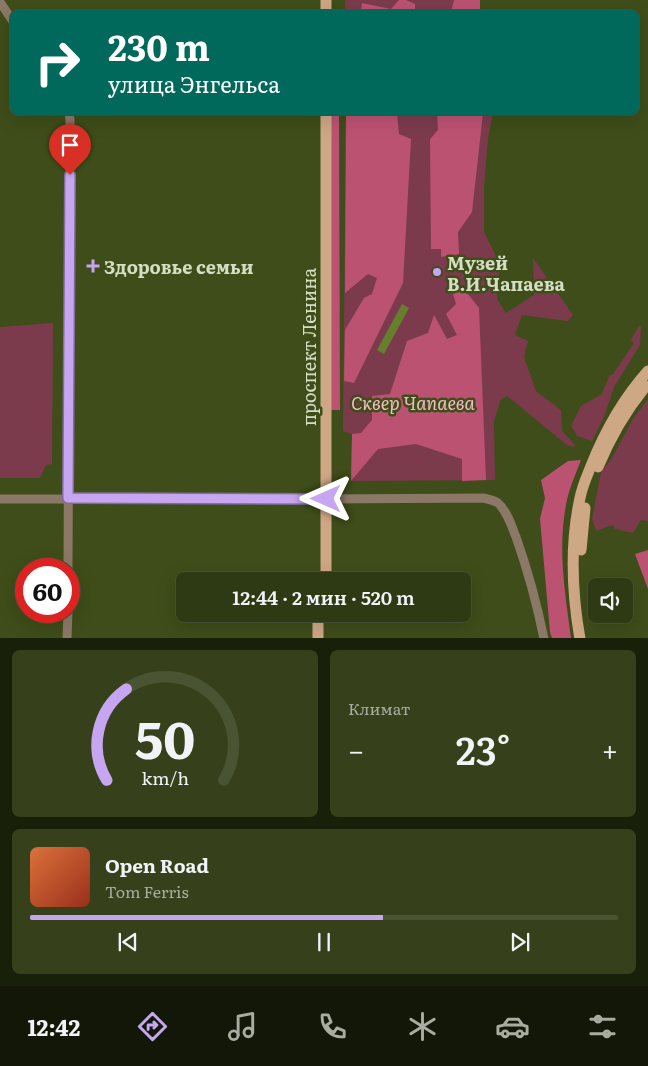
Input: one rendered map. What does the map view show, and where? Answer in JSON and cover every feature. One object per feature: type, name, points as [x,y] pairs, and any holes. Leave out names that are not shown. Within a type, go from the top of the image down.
[{"type":"main road","name":"проспект Ленина","points":[[319,115],[322,499],[326,572]]},
{"type":"main road","name":"проспект Ленина","points":[[318,572],[322,499],[326,115]]},
{"type":"main road","points":[[580,638],[574,593],[574,555],[575,527],[580,495],[598,449],[613,418],[648,371]]},
{"type":"main road","points":[[588,638],[582,588],[582,547],[584,517],[588,496],[611,439],[648,383]]},
{"type":"main road","points":[[318,622],[318,638]]},
{"type":"main road","points":[[326,622],[326,638]]},
{"type":"street","points":[[0,2],[10,17]]},
{"type":"street","points":[[68,558],[69,115]]},
{"type":"street","points":[[0,499],[483,498],[492,500],[504,510],[513,528],[526,564],[544,638]]},
{"type":"street","points":[[67,638],[68,623]]},
{"type":"green space","points":[[345,0],[480,0],[480,10],[345,10]]},
{"type":"green space","points":[[399,0],[406,0],[415,4],[415,10],[361,10],[362,3],[391,9]]},
{"type":"green space","points":[[454,0],[480,0],[480,10],[452,10]]},
{"type":"green space","points":[[331,115],[339,115],[340,410],[331,410]]},
{"type":"green space","name":"Сквер Чапаева","points":[[346,115],[493,115],[488,139],[484,187],[484,232],[500,264],[497,299],[506,313],[534,295],[533,258],[573,315],[568,321],[522,315],[515,335],[528,341],[524,357],[536,391],[561,410],[562,431],[575,445],[574,447],[567,445],[507,396],[501,399],[494,421],[495,480],[351,481],[352,434],[343,431]]},
{"type":"green space","points":[[346,115],[397,115],[399,134],[411,139],[403,283],[354,383],[344,381],[345,330],[364,298],[372,294],[377,278],[368,274],[345,293]]},
{"type":"green space","points":[[437,115],[483,115],[472,212],[458,232],[459,254],[441,257],[441,249],[431,249],[430,139],[438,130]]},
{"type":"green space","points":[[464,289],[479,308],[486,480],[462,481],[462,459],[416,444],[378,449],[351,481],[352,434],[361,433],[372,420],[372,396],[390,394],[407,341],[428,333],[434,315],[447,339],[457,335],[446,314],[456,304],[453,294]]},
{"type":"green space","points":[[53,323],[52,464],[46,465],[40,478],[0,478],[0,327]]},
{"type":"green space","points":[[639,326],[641,327],[640,345],[614,387],[604,417],[592,441],[577,436],[571,426],[581,406],[602,394],[609,376],[613,374],[634,343],[631,340]]},
{"type":"green space","points":[[648,399],[648,521],[641,520],[633,533],[615,529],[613,525],[596,531],[592,519],[601,472],[612,458],[633,419]]},
{"type":"green space","points":[[581,460],[567,500],[562,552],[571,638],[552,638],[540,519],[545,498],[541,480],[568,461]]},
{"type":"green space","points":[[648,550],[648,589],[635,554]]},
{"type":"shaded area","points":[[402,304],[409,308],[384,354],[377,350]]},
{"type":"place","name":"Здоровье семьи","points":[[93,266]]},
{"type":"place","name":"Музей В.И.Чапаева","points":[[437,272]]},
{"type":"route","points":[[70,175],[68,498],[326,499]]}]
